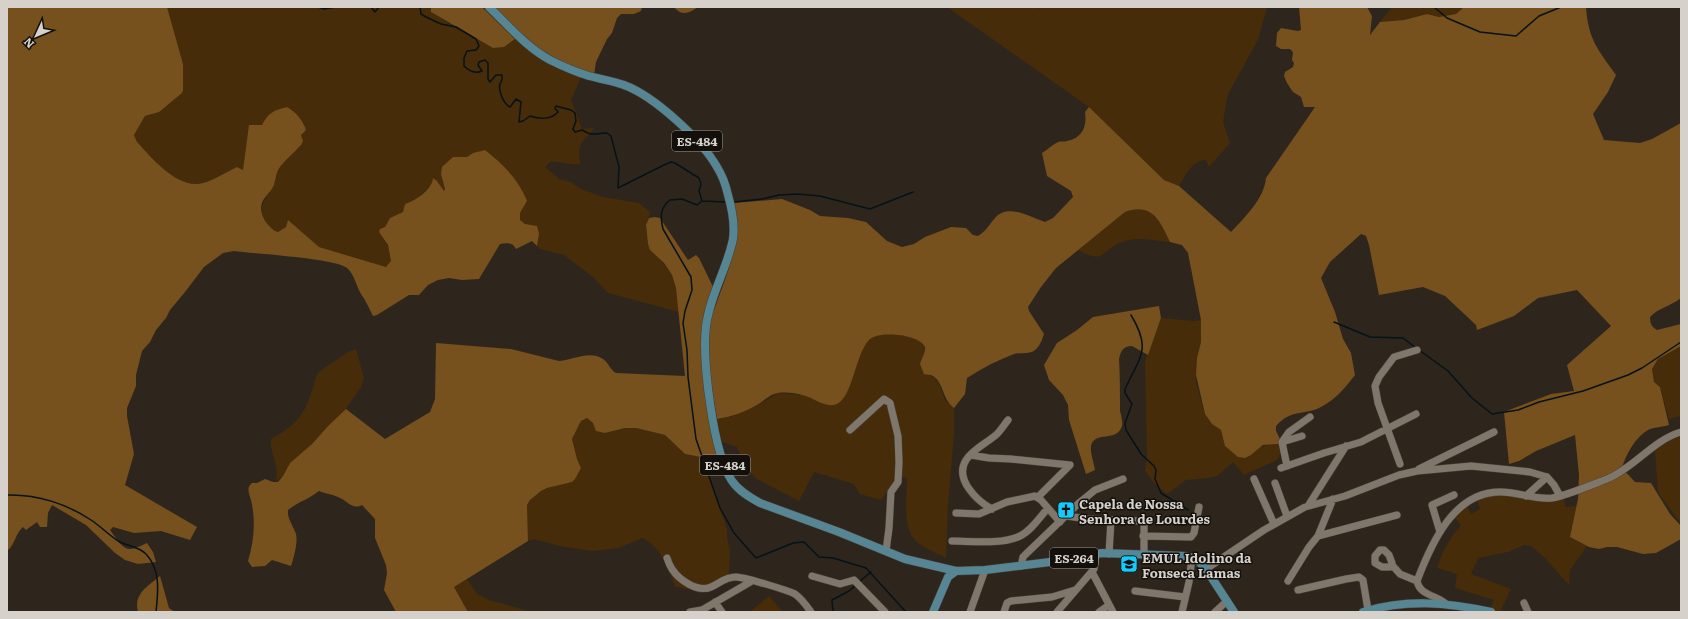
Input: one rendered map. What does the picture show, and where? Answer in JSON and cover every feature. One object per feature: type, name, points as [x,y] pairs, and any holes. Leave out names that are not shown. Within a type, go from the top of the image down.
[{"type":"main road","name":"ES-484","points":[[489,7],[533,49],[550,60],[588,76],[624,85],[649,99],[674,119],[697,142],[718,168],[728,194],[733,218],[733,238],[728,258],[712,297],[706,326],[705,363],[719,446],[727,472],[738,488],[748,497],[760,503],[905,559],[956,571]]},
{"type":"main road","name":"ES-264","points":[[956,571],[985,570],[1021,566],[1096,554],[1176,555],[1192,557]]},
{"type":"main road","points":[[1192,557],[1206,569],[1234,612]]},
{"type":"main road","points":[[933,612],[948,577],[956,571]]},
{"type":"main road","points":[[1365,611],[1388,605],[1409,602],[1446,604],[1491,612]]},
{"type":"street","points":[[1400,464],[1377,398],[1375,384],[1394,357],[1417,350]]},
{"type":"street","points":[[850,430],[884,399],[890,402],[898,436],[899,462],[898,482],[891,492],[886,551]]},
{"type":"street","points":[[1310,417],[1289,432],[1282,442],[1284,467],[1362,442],[1416,414]]},
{"type":"street","points":[[992,509],[983,504],[972,493],[967,484],[963,466],[966,459],[998,433],[1008,420]]},
{"type":"street","points":[[1417,471],[1429,463],[1494,432]]},
{"type":"street","points":[[1446,604],[1418,587],[1417,581],[1432,545],[1440,532],[1460,507],[1480,496],[1502,492],[1548,498],[1560,496],[1619,473],[1664,440],[1681,432]]},
{"type":"street","points":[[1282,442],[1302,436]]},
{"type":"street","points":[[1308,506],[1346,446]]},
{"type":"street","points":[[971,455],[1070,465],[1038,497]]},
{"type":"street","points":[[1206,569],[1274,524],[1308,506],[1333,499],[1399,475],[1417,471],[1482,466],[1530,472],[1547,477],[1554,485],[1560,496]]},
{"type":"street","points":[[1526,496],[1547,477]]},
{"type":"street","points":[[1021,566],[1023,557],[1079,503],[1095,490],[1123,479]]},
{"type":"street","points":[[1254,479],[1274,524]]},
{"type":"street","points":[[1275,483],[1287,516]]},
{"type":"street","points":[[1440,532],[1431,505],[1454,495]]},
{"type":"street","points":[[956,514],[979,514],[1007,502],[1028,496],[1038,497],[1060,522]]},
{"type":"street","points":[[1288,581],[1309,547],[1318,536],[1333,499]]},
{"type":"street","points":[[1144,536],[1191,537],[1194,533],[1199,507]]},
{"type":"street","points":[[952,541],[987,542],[1017,537],[1031,527],[1048,508]]},
{"type":"street","points":[[1067,516],[1087,519],[1141,521],[1144,524],[1144,554]]},
{"type":"street","points":[[1318,536],[1397,516]]},
{"type":"street","points":[[1109,554],[1111,520]]},
{"type":"street","points":[[1057,612],[1092,572],[1095,566],[1096,554]]},
{"type":"street","points":[[1182,612],[1192,557]]},
{"type":"street","points":[[667,558],[672,569],[682,580],[697,588],[710,588],[723,579],[736,577],[794,594],[805,602],[811,612]]},
{"type":"street","points":[[1392,565],[1400,574],[1417,581]]},
{"type":"street","points":[[970,612],[985,570]]},
{"type":"street","points":[[1092,572],[1111,609],[1099,612]]},
{"type":"street","points":[[812,576],[840,584],[854,580],[885,612]]},
{"type":"street","points":[[1298,590],[1359,577],[1363,580],[1365,611]]},
{"type":"street","points":[[690,612],[702,610],[752,581]]},
{"type":"street","points":[[1004,612],[1007,603],[1011,601],[1052,597],[1075,590]]},
{"type":"street","points":[[1135,591],[1185,597]]},
{"type":"street","points":[[1215,612],[1227,601]]},
{"type":"street","points":[[715,602],[722,612]]},
{"type":"street","points":[[1524,603],[1528,612]]},
{"type":"shaded area","points":[[7,7],[167,7],[183,64],[183,90],[182,93],[159,112],[145,116],[134,135],[137,142],[158,164],[166,171],[184,182],[194,184],[203,183],[237,167],[243,170],[249,125],[262,125],[269,115],[282,108],[287,107],[293,111],[305,126],[306,130],[301,135],[303,141],[280,167],[273,187],[263,201],[261,207],[261,211],[267,224],[278,232],[286,227],[288,220],[319,247],[386,267],[391,261],[388,245],[379,232],[380,229],[385,227],[390,218],[403,212],[405,204],[418,198],[426,191],[430,187],[433,178],[444,191],[445,189],[441,174],[442,167],[453,157],[467,157],[473,153],[485,150],[510,173],[524,193],[527,201],[520,213],[520,220],[525,224],[537,226],[539,234],[537,246],[532,241],[516,249],[510,244],[500,244],[479,279],[462,280],[449,278],[438,280],[428,285],[419,295],[409,295],[373,316],[359,291],[352,274],[347,268],[340,265],[311,259],[275,255],[234,251],[223,253],[204,267],[170,310],[166,318],[156,330],[150,342],[142,351],[136,375],[136,386],[127,408],[127,416],[134,454],[125,485],[197,527],[190,540],[161,531],[134,533],[113,527],[110,530],[119,542],[128,549],[147,543],[153,552],[156,562],[138,564],[125,560],[115,553],[86,525],[52,505],[48,513],[47,527],[40,527],[37,522],[26,530],[23,527],[18,533],[10,549],[7,551]]},
{"type":"shaded area","points":[[167,7],[431,7],[431,12],[461,31],[504,47],[515,39],[538,58],[561,70],[581,77],[571,100],[582,129],[594,128],[579,148],[580,164],[550,162],[545,167],[559,179],[570,182],[581,189],[603,197],[639,203],[650,212],[646,229],[648,244],[672,275],[676,288],[679,312],[608,293],[593,277],[564,255],[540,249],[537,246],[539,234],[520,221],[520,213],[527,201],[473,153],[467,157],[454,157],[442,170],[445,189],[444,192],[437,181],[433,181],[421,195],[413,201],[405,204],[403,212],[387,223],[381,235],[388,247],[392,261],[386,267],[319,247],[288,221],[286,227],[278,232],[268,227],[263,215],[263,203],[273,186],[280,166],[301,145],[301,135],[304,124],[294,111],[287,107],[266,118],[243,171],[237,167],[207,182],[194,184],[184,182],[175,177],[150,156],[137,142],[134,135],[145,116],[150,115],[183,64]]},
{"type":"shaded area","points":[[431,7],[482,7],[515,39],[504,47],[493,48],[431,12]]},
{"type":"shaded area","points":[[491,7],[642,7],[641,11],[634,14],[621,14],[617,18],[612,33],[607,39],[596,62],[594,75],[545,56]]},
{"type":"shaded area","points":[[674,7],[698,7],[692,11],[683,13]]},
{"type":"shaded area","points":[[947,7],[1037,7],[1040,9],[1041,7],[1267,7],[1258,40],[1228,94],[1223,122],[1230,143],[1209,167],[1206,160],[1196,163],[1187,173],[1179,186],[1164,180],[1089,107]]},
{"type":"shaded area","points":[[1299,7],[1367,7],[1372,16],[1370,35],[1380,22],[1404,20],[1427,14],[1439,17],[1456,14],[1464,7],[1586,7],[1589,28],[1595,44],[1616,75],[1608,92],[1593,114],[1604,140],[1640,143],[1652,139],[1681,123],[1681,298],[1657,311],[1650,317],[1650,322],[1657,330],[1681,324],[1681,346],[1658,359],[1652,369],[1654,382],[1660,387],[1669,425],[1650,429],[1643,433],[1626,457],[1622,468],[1635,482],[1651,483],[1670,514],[1681,526],[1681,539],[1656,553],[1643,554],[1617,547],[1599,549],[1589,547],[1570,537],[1578,499],[1579,475],[1575,435],[1536,451],[1519,461],[1509,464],[1504,412],[1551,394],[1574,391],[1567,365],[1611,326],[1577,290],[1538,298],[1514,316],[1477,330],[1476,325],[1445,296],[1423,287],[1379,295],[1369,245],[1366,236],[1361,234],[1330,262],[1321,278],[1335,312],[1343,339],[1351,353],[1355,375],[1331,401],[1315,410],[1293,414],[1282,420],[1276,426],[1276,431],[1284,447],[1277,444],[1263,445],[1245,458],[1238,457],[1225,446],[1221,430],[1212,424],[1205,414],[1196,375],[1197,358],[1201,342],[1201,320],[1188,253],[1182,245],[1170,242],[1163,227],[1154,215],[1142,210],[1125,212],[1056,268],[1028,307],[1044,334],[1038,347],[1033,352],[1014,354],[1002,359],[967,378],[965,394],[954,408],[947,400],[937,379],[932,375],[924,374],[920,364],[925,349],[922,343],[907,336],[889,334],[874,337],[869,340],[860,355],[847,393],[837,404],[828,405],[806,396],[778,393],[743,412],[717,419],[707,359],[710,321],[732,257],[733,203],[782,199],[810,210],[820,216],[848,218],[866,222],[887,241],[902,247],[914,244],[925,237],[951,227],[966,228],[973,235],[978,236],[995,218],[1006,212],[1019,212],[1045,222],[1053,218],[1073,197],[1071,191],[1047,176],[1042,153],[1058,142],[1077,137],[1083,131],[1085,112],[1089,107],[1164,180],[1179,186],[1231,232],[1248,214],[1258,200],[1262,193],[1266,178],[1315,107],[1304,107],[1301,97],[1293,92],[1284,76],[1285,72],[1293,67],[1293,52],[1290,49],[1281,49],[1276,46],[1277,33],[1281,28],[1298,31],[1301,30]]},
{"type":"shaded area","points":[[1392,7],[1464,7],[1457,14],[1439,17],[1427,14],[1404,20],[1380,22]]},
{"type":"shaded area","points":[[1141,208],[1147,210],[1159,221],[1170,242],[1146,239],[1127,240],[1098,256],[1087,254],[1078,250],[1125,212]]},
{"type":"shaded area","points":[[649,218],[660,218],[688,260],[696,255],[699,258],[715,291],[703,327],[701,359],[721,461],[685,454],[665,435],[636,428],[625,428],[605,433],[596,431],[593,423],[587,418],[581,421],[572,439],[581,468],[572,482],[547,488],[530,500],[527,505],[528,541],[454,587],[468,612],[396,612],[384,590],[387,573],[386,565],[375,538],[375,519],[362,505],[353,506],[343,499],[319,491],[288,510],[289,519],[296,534],[295,550],[291,566],[272,560],[265,566],[252,567],[248,561],[254,531],[253,508],[248,491],[250,485],[265,479],[278,482],[290,463],[312,444],[346,409],[385,439],[430,412],[435,399],[436,343],[511,349],[559,361],[592,355],[598,356],[607,362],[616,373],[685,376],[676,288],[672,275],[664,263],[650,250],[648,244],[646,225]]},
{"type":"shaded area","points":[[1159,306],[1161,318],[1148,355],[1132,346],[1124,348],[1121,354],[1119,359],[1120,411],[1122,426],[1116,434],[1101,437],[1093,441],[1091,448],[1095,470],[1086,474],[1069,420],[1068,405],[1063,395],[1049,380],[1044,365],[1057,343],[1093,317]]},
{"type":"shaded area","points":[[1161,318],[1193,321],[1201,320],[1201,342],[1197,358],[1196,383],[1205,414],[1212,424],[1221,430],[1225,446],[1245,458],[1263,446],[1271,444],[1284,447],[1277,460],[1244,475],[1233,462],[1217,476],[1186,480],[1167,494],[1154,483],[1145,471],[1147,455],[1145,362]]},
{"type":"shaded area","points":[[883,334],[911,337],[921,341],[924,344],[925,350],[920,364],[936,379],[945,400],[954,408],[954,434],[948,505],[946,558],[918,543],[909,530],[906,513],[907,478],[897,477],[881,500],[860,494],[854,484],[814,472],[799,501],[755,478],[743,460],[737,447],[722,442],[717,419],[733,416],[758,405],[778,393],[804,395],[813,399],[848,390],[856,362],[862,348],[870,338]]},
{"type":"shaded area","points":[[1681,346],[1681,416],[1669,419],[1660,387],[1654,382],[1652,369],[1658,359]]},
{"type":"shaded area","points":[[356,349],[364,378],[361,387],[345,410],[312,444],[290,463],[283,476],[276,482],[277,470],[271,447],[271,439],[291,426],[303,412],[307,405],[317,374],[348,352]]},
{"type":"shaded area","points":[[587,418],[605,433],[626,428],[636,428],[665,435],[685,454],[705,458],[713,490],[727,529],[727,538],[730,549],[729,576],[696,591],[675,587],[667,566],[659,552],[648,541],[642,538],[619,548],[593,551],[560,546],[534,539],[528,541],[527,505],[541,491],[552,486],[572,482],[581,468],[572,439],[581,421]]},
{"type":"shaded area","points":[[1681,436],[1681,524],[1658,492],[1655,451],[1674,437]]},
{"type":"shaded area","points":[[1499,494],[1564,498],[1565,507],[1577,506],[1570,537],[1587,546],[1570,570],[1569,585],[1545,558],[1531,546],[1524,545],[1508,552],[1478,558],[1471,574],[1511,589],[1501,610],[1505,612],[1491,612],[1489,611],[1494,600],[1455,588],[1457,574],[1437,568],[1447,545],[1461,525],[1453,516],[1466,504],[1471,514],[1480,509],[1477,499]]},
{"type":"shaded area","points":[[160,576],[169,608],[175,612],[138,612],[137,606],[140,595],[146,587]]},
{"type":"shaded area","points":[[467,579],[477,594],[489,600],[532,612],[468,612],[454,587]]},
{"type":"shaded area","points":[[769,596],[783,612],[750,612]]},
{"type":"waterway","points":[[318,7],[324,9],[336,7]]},
{"type":"waterway","points":[[371,7],[375,12],[379,7]]},
{"type":"waterway","points":[[420,7],[421,14],[426,17],[441,24],[456,27],[476,39],[479,46],[476,50],[467,51],[464,58],[464,66],[472,72],[479,72],[482,71],[478,65],[479,62],[485,60],[488,63],[488,79],[490,82],[496,75],[502,75],[500,87],[504,101],[510,107],[516,99],[521,102],[519,122],[530,116],[537,118],[548,118],[555,115],[558,112],[555,108],[556,106],[571,110],[575,113],[576,121],[573,129],[575,132],[582,130],[592,134],[607,133],[611,136],[619,167],[618,188],[671,162],[699,178],[701,184],[699,191],[702,201]]},
{"type":"waterway","points":[[1434,7],[1447,18],[1480,32],[1516,36],[1539,16],[1561,7]]},
{"type":"waterway","points":[[734,202],[762,199],[779,195],[797,194],[820,196],[870,209],[913,192]]},
{"type":"waterway","points":[[702,201],[697,205],[682,199],[670,200],[664,206],[661,221],[663,229],[691,277],[692,290],[685,311],[683,323],[687,350],[688,377],[696,439],[720,508],[734,533],[756,558],[793,543],[804,542],[819,557],[833,558],[866,568],[906,612]]},
{"type":"waterway","points":[[702,201],[726,202]]},
{"type":"waterway","points":[[1131,315],[1141,337],[1142,353],[1125,389],[1125,393],[1132,404],[1125,423],[1126,430],[1141,454],[1154,466],[1156,470],[1155,479],[1161,493],[1188,510]]},
{"type":"waterway","points":[[1334,322],[1370,337],[1403,338],[1416,348]]},
{"type":"waterway","points":[[1419,350],[1448,371],[1472,398],[1492,414],[1518,410],[1539,402],[1583,391],[1628,375],[1642,368],[1681,342]]},
{"type":"waterway","points":[[7,495],[40,498],[72,509],[91,520],[118,541],[143,551],[151,560],[156,574],[158,589],[156,612]]},
{"type":"waterway","points":[[860,581],[871,572]]},
{"type":"waterway","points":[[833,612],[832,600],[849,591],[856,585]]},
{"type":"place","name":"Capela de Nossa Senhora de Lourdes","points":[[1066,510]]},
{"type":"place","name":"EMUL Idolino da Fonseca Lamas","points":[[1129,564]]}]
